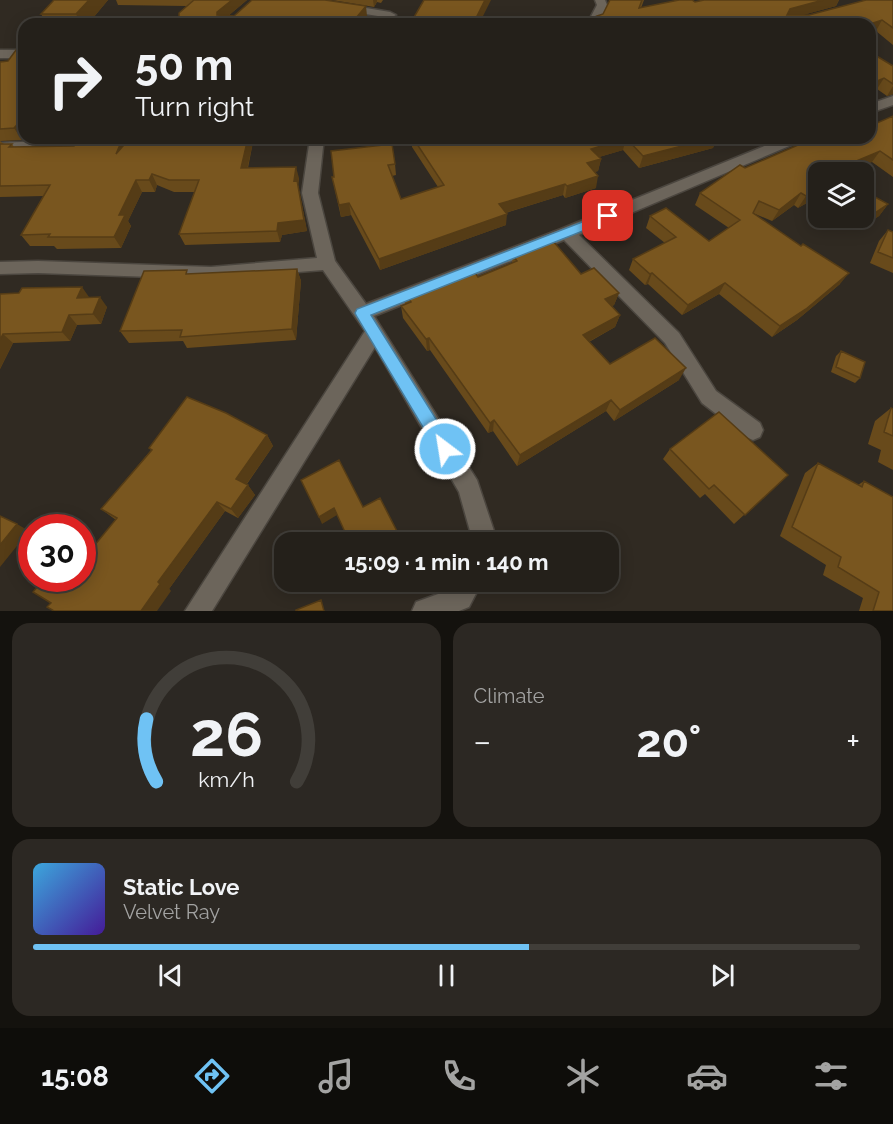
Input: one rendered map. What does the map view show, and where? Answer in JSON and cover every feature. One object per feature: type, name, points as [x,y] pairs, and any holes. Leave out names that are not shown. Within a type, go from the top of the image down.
[{"type":"street","points":[[298,0],[390,16]]},
{"type":"street","points":[[596,18],[602,5],[600,0]]},
{"type":"street","points":[[0,54],[18,54]]},
{"type":"street","points":[[876,107],[893,100]]},
{"type":"street","points":[[0,147],[67,144]]},
{"type":"street","points":[[316,144],[310,193],[327,262],[369,322],[469,488],[482,532]]},
{"type":"street","points":[[198,611],[369,322],[567,233],[782,144]]},
{"type":"street","points":[[567,233],[672,338],[709,397],[753,430]]},
{"type":"street","points":[[0,268],[38,267],[212,273],[327,262]]},
{"type":"street","points":[[425,611],[460,598],[464,592]]},
{"type":"building","points":[[54,0],[89,0],[76,14],[41,14]]},
{"type":"building","points":[[194,0],[232,0],[217,12],[217,15],[234,16],[252,0],[325,0],[366,6],[356,18],[179,18],[179,13]]},
{"type":"building","points":[[424,0],[485,0],[476,18],[414,18]]},
{"type":"building","points":[[610,0],[642,0],[639,8],[679,0],[695,2],[704,0],[823,0],[790,9],[787,15],[809,15],[866,0],[893,0],[893,28],[882,20],[876,22],[876,18],[600,18],[597,16],[603,14]]},
{"type":"building","points":[[18,50],[18,124],[14,128],[0,129],[0,62],[8,61]]},
{"type":"building","points":[[876,56],[893,66],[893,84],[884,78],[876,81]]},
{"type":"building","points":[[893,116],[893,160],[880,151],[854,162],[808,162],[808,195],[801,193],[779,210],[759,201],[753,213],[801,246],[803,244],[849,273],[806,309],[780,326],[725,283],[688,305],[633,259],[676,237],[650,216],[666,208],[709,241],[740,220],[700,193],[740,165],[745,168],[800,144],[876,144],[876,123]]},
{"type":"building","points":[[0,144],[12,144],[9,147],[120,144],[116,154],[125,144],[247,144],[241,168],[296,167],[294,181],[297,180],[304,220],[278,223],[277,231],[179,234],[199,180],[169,180],[152,174],[149,180],[136,180],[119,215],[125,215],[114,237],[21,235],[50,185],[0,186]]},
{"type":"building","points":[[392,144],[395,164],[388,165],[401,199],[444,185],[417,144],[607,144],[591,149],[601,159],[587,163],[598,176],[499,204],[507,214],[379,259],[349,203],[339,205],[332,177],[334,177],[331,151]]},
{"type":"building","points":[[632,144],[690,144],[643,156]]},
{"type":"building","points":[[874,196],[888,204],[874,214]]},
{"type":"building","points":[[888,230],[893,232],[893,258],[878,252]]},
{"type":"building","points":[[553,241],[581,274],[594,268],[619,293],[605,299],[620,315],[583,335],[610,364],[655,338],[686,368],[620,410],[611,400],[520,455],[494,420],[490,423],[429,338],[426,339],[401,306],[411,302],[404,293],[471,267],[478,277],[517,261],[513,256]]},
{"type":"building","points":[[297,269],[292,329],[180,337],[182,330],[120,331],[144,271],[187,270],[186,274]]},
{"type":"building","points":[[82,287],[77,298],[100,297],[93,314],[69,315],[62,332],[3,334],[0,340],[0,294],[19,293],[22,288]]},
{"type":"building","points":[[841,351],[865,362],[860,378],[836,367]]},
{"type":"building","points":[[187,397],[226,413],[267,435],[236,479],[248,485],[231,509],[217,502],[158,582],[160,584],[141,611],[54,611],[47,607],[51,603],[33,592],[96,592],[96,544],[117,518],[101,509],[152,450],[149,448]]},
{"type":"building","points":[[891,408],[893,409],[893,436],[884,432]]},
{"type":"building","points":[[719,412],[788,475],[745,515],[714,485],[709,489],[670,449]]},
{"type":"building","points":[[339,460],[363,507],[380,498],[397,532],[345,532],[334,508],[319,517],[301,480]]},
{"type":"building","points":[[818,463],[862,487],[864,481],[893,497],[893,611],[873,611],[879,592],[838,567],[841,557],[792,527]]},
{"type":"building","points":[[0,516],[17,524],[0,545]]},
{"type":"building","points":[[321,600],[324,611],[296,611],[296,610]]},
{"type":"route","points":[[445,449],[362,313],[608,216]]}]
